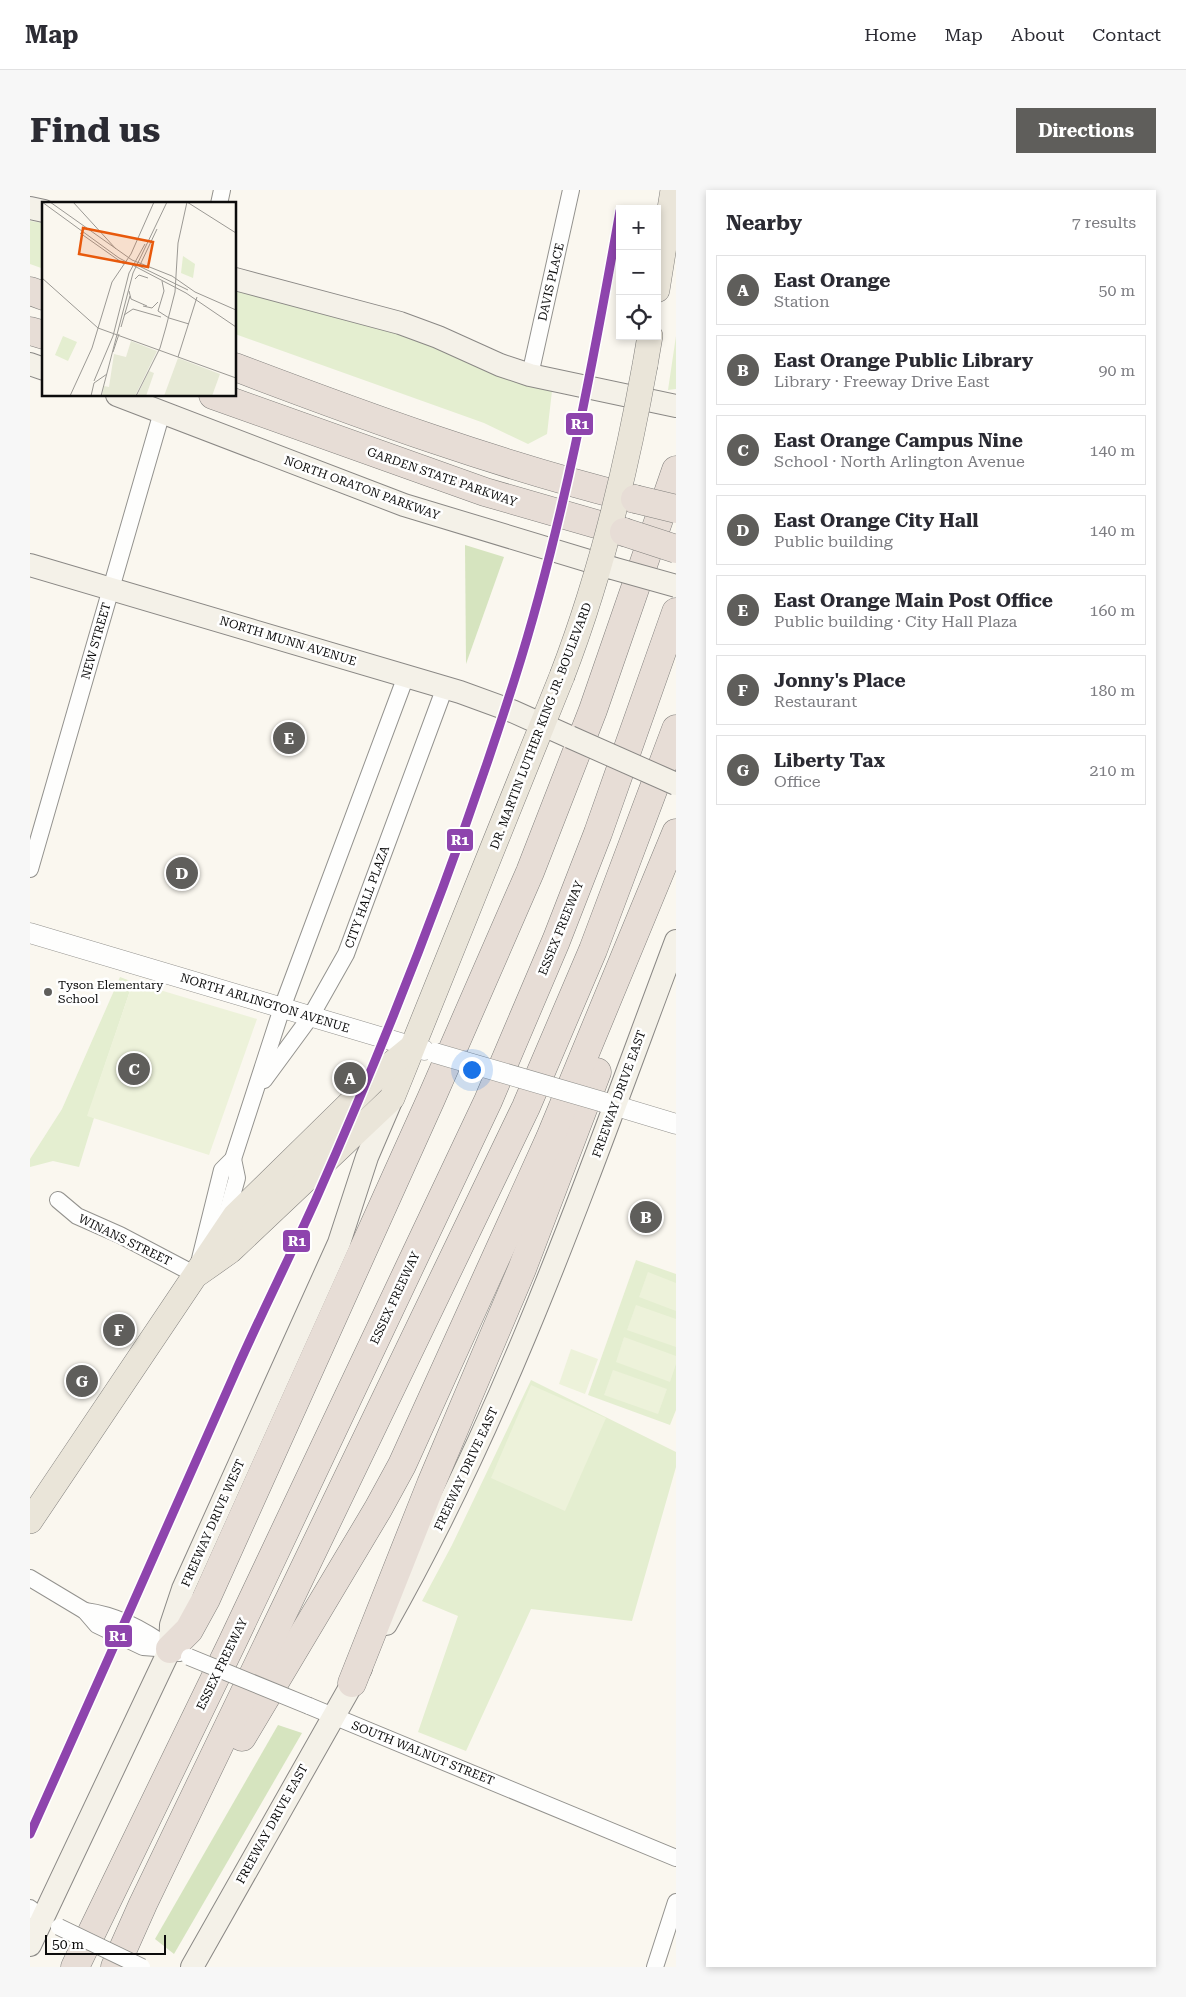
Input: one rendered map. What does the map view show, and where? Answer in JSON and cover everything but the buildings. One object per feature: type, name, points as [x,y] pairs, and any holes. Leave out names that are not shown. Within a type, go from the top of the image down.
[{"type":"highway","points":[[30,291],[42,295]]},
{"type":"highway","points":[[236,367],[473,454],[554,478],[676,509]]},
{"type":"highway","name":"GARDEN STATE PARKWAY","points":[[216,396],[485,492],[676,545]]},
{"type":"highway","points":[[179,1653],[206,1599],[503,936],[593,710],[676,470]]},
{"type":"highway","points":[[624,532],[676,549]]},
{"type":"highway","name":"ESSEX FREEWAY","points":[[75,1967],[232,1642],[488,1101],[552,950],[598,833],[676,612]]},
{"type":"highway","points":[[115,1967],[143,1904],[526,1107],[593,950],[676,728]]},
{"type":"highway","points":[[143,1904],[378,1510],[402,1465],[550,1138],[676,833]]},
{"type":"highway","points":[[352,1683],[431,1484],[543,1215],[646,942],[676,853]]},
{"type":"main road","points":[[661,265],[673,190]]},
{"type":"main road","points":[[236,279],[400,324],[438,337],[500,365],[530,375],[673,406]]},
{"type":"main road","name":"DR. MARTIN LUTHER KING JR. BOULEVARD","points":[[196,1276],[230,1251],[392,1098],[424,1050],[586,610],[612,524],[626,466],[649,340]]},
{"type":"main road","points":[[30,364],[42,368]]},
{"type":"main road","name":"NORTH ORATON PARKWAY","points":[[119,396],[414,508],[676,586]]},
{"type":"main road","name":"NORTH MUNN AVENUE","points":[[30,565],[445,687],[512,711],[676,784]]},
{"type":"main road","name":"FREEWAY DRIVE EAST","points":[[192,1967],[425,1554],[476,1449],[568,1231],[609,1103],[676,941]]},
{"type":"main road","name":"DR. MARTIN LUTHER KING JR. BOULEVARD","points":[[30,1521],[196,1276],[234,1216],[377,1077],[424,1050]]},
{"type":"main road","name":"FREEWAY DRIVE WEST","points":[[30,1945],[40,1917],[179,1653],[171,1625],[183,1589],[339,1243],[367,1157],[392,1098]]},
{"type":"street","name":"DAVIS PLACE","points":[[530,375],[571,190]]},
{"type":"street","name":"NEW STREET","points":[[30,869],[36,823],[111,589],[162,412]]},
{"type":"street","name":"CITY HALL PLAZA","points":[[196,1276],[220,1174],[233,1159],[257,1090],[282,1008],[406,676]]},
{"type":"street","name":"CITY HALL PLAZA","points":[[257,1090],[311,1016],[346,954],[445,687]]},
{"type":"street","name":"NORTH ARLINGTON AVENUE","points":[[30,933],[676,1124]]},
{"type":"street","name":"CITY HALL PLAZA","points":[[221,1234],[237,1178],[233,1159]]},
{"type":"street","name":"WINANS STREET","points":[[58,1200],[77,1216],[120,1235],[196,1276]]},
{"type":"street","name":"SOUTH WALNUT STREET","points":[[30,1578],[85,1611],[97,1626],[143,1647],[179,1653],[676,1858]]},
{"type":"street","points":[[655,1967],[676,1902]]},
{"type":"street","points":[[40,1917],[142,1967]]},
{"type":"green space","points":[[30,221],[42,223],[42,268],[30,264]]},
{"type":"green space","points":[[236,289],[420,339],[552,391],[547,434],[528,444],[484,423],[236,334]]},
{"type":"green space","points":[[676,336],[676,389],[668,390]]},
{"type":"green space","points":[[465,545],[504,557],[466,664]]},
{"type":"green space","points":[[120,977],[133,982],[88,1115],[94,1118],[79,1167],[53,1161],[30,1167],[30,1159],[62,1109]]},
{"type":"green space","points":[[133,982],[257,1019],[209,1155],[87,1116]]},
{"type":"green space","points":[[636,1260],[676,1274],[676,1410],[670,1425],[588,1395]]},
{"type":"green space","points":[[648,1272],[676,1283],[676,1311],[639,1297]]},
{"type":"green space","points":[[636,1305],[676,1319],[676,1347],[627,1330]]},
{"type":"green space","points":[[624,1337],[676,1356],[676,1364],[670,1382],[616,1362]]},
{"type":"green space","points":[[571,1349],[598,1359],[585,1394],[559,1384]]},
{"type":"green space","points":[[613,1370],[667,1389],[658,1414],[604,1395]]},
{"type":"green space","points":[[531,1380],[676,1452],[676,1467],[632,1621],[531,1609],[466,1751],[418,1732],[458,1616],[422,1601],[452,1545]]},
{"type":"green space","points":[[531,1385],[606,1418],[565,1511],[491,1478]]},
{"type":"green space","points":[[278,1725],[302,1733],[174,1954],[155,1939]]},
{"type":"transit line","name":"R1","points":[[30,1834],[245,1351],[344,1135],[423,941],[447,876],[515,678],[548,563],[587,388],[616,233]]},
{"type":"place","name":"East Orange Main Post Office","points":[[289,738]]},
{"type":"place","name":"East Orange City Hall","points":[[182,873]]},
{"type":"place","name":"Tyson Elementary School","points":[[48,992]]},
{"type":"place","name":"East Orange Campus Nine","points":[[134,1069]]},
{"type":"place","name":"East Orange","points":[[350,1078]]},
{"type":"place","name":"East Orange Public Library","points":[[646,1217]]},
{"type":"place","name":"Jonny's Place","points":[[119,1330]]},
{"type":"place","name":"Liberty Tax","points":[[82,1381]]}]
